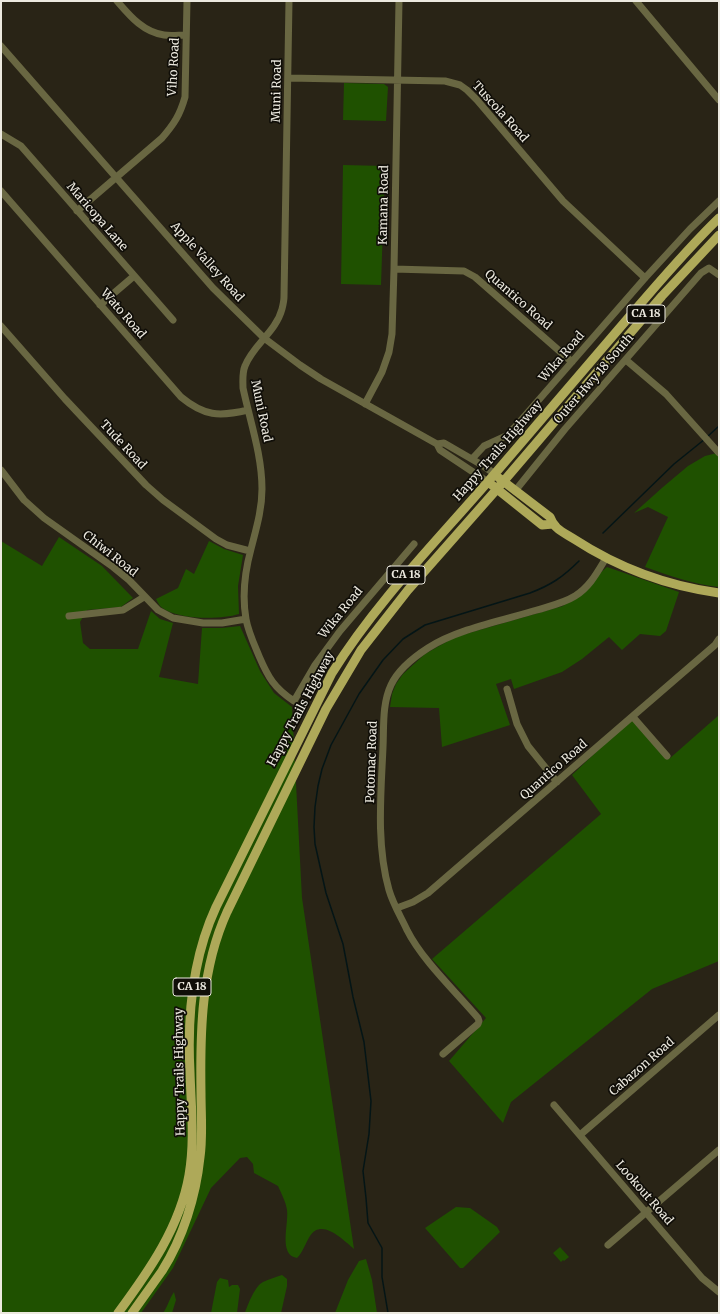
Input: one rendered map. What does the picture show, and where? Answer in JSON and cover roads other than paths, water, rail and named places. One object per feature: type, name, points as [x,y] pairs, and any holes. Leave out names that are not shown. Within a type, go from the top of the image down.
[{"type":"main road","name":"Happy Trails Highway","points":[[118,1313],[153,1264],[166,1241],[176,1218],[189,1176],[193,1132],[190,1072],[190,1003],[195,970],[212,917],[332,673],[351,643],[384,600],[495,474],[649,294],[701,235],[719,218]]},
{"type":"main road","name":"Happy Trails Highway","points":[[132,1313],[162,1270],[176,1245],[193,1199],[201,1141],[201,1048],[203,998],[207,973],[223,921],[326,709],[361,650],[408,590],[504,482],[662,296],[719,234]]},
{"type":"main road","name":"Apple Valley Road","points":[[495,474],[550,517],[553,524],[606,558],[639,572],[669,582],[701,591],[719,594]]},
{"type":"main road","name":"Apple Valley Road","points":[[488,482],[542,525],[553,524]]},
{"type":"street","points":[[117,1],[136,21],[149,30],[166,36],[186,35]]},
{"type":"street","name":"Viho Road","points":[[76,211],[162,138],[173,126],[181,112],[185,97],[187,1]]},
{"type":"street","name":"Muni Road","points":[[289,1],[284,297],[278,320],[250,355],[244,368],[243,388],[260,461],[262,479],[258,523],[250,551],[245,577],[244,597],[246,619],[252,639],[268,676],[282,693],[294,701]]},
{"type":"street","name":"Kamana Road","points":[[365,404],[382,372],[389,352],[392,334],[399,1]]},
{"type":"street","points":[[636,1],[719,100]]},
{"type":"street","name":"Apple Valley Road","points":[[1,46],[115,178],[213,288],[264,338],[300,365],[365,404],[437,444],[440,450],[488,482]]},
{"type":"street","name":"Tuscola Road","points":[[288,78],[445,81],[460,85],[477,100],[563,201],[645,278]]},
{"type":"street","name":"Maricopa Lane","points":[[1,135],[21,146],[76,211],[173,320]]},
{"type":"street","name":"Wato Road","points":[[1,191],[181,397],[190,405],[204,412],[214,414],[232,414],[248,410]]},
{"type":"street","name":"Wika Road","points":[[472,459],[484,446],[506,436],[516,426],[645,278],[690,229],[719,201]]},
{"type":"street","name":"Outer Hwy 18 South","points":[[515,490],[539,460],[701,273],[709,268],[719,275]]},
{"type":"street","name":"Quantico Road","points":[[394,269],[464,272],[475,277],[572,362]]},
{"type":"street","points":[[100,305],[134,276]]},
{"type":"street","name":"Tude Road","points":[[1,326],[65,399],[146,486],[216,539],[227,545],[250,551]]},
{"type":"street","points":[[626,360],[666,394],[719,453]]},
{"type":"street","name":"Apple Valley Road","points":[[437,444],[444,443],[495,474]]},
{"type":"street","name":"Chiwi Road","points":[[1,470],[24,500],[44,518],[113,567],[129,580],[158,610],[173,618],[188,621],[222,623],[246,619]]},
{"type":"street","name":"Wika Road","points":[[294,701],[315,665],[340,630],[414,544]]},
{"type":"street","name":"Potomac Road","points":[[443,1054],[478,1024],[479,1021],[426,959],[408,932],[389,891],[385,872],[381,829],[385,701],[391,684],[399,673],[414,658],[444,639],[481,626],[561,603],[575,596],[592,580],[606,558]]},
{"type":"street","points":[[69,616],[123,610],[144,597]]},
{"type":"street","name":"Quantico Road","points":[[397,908],[413,902],[428,893],[633,717],[715,645],[719,639]]},
{"type":"street","points":[[507,689],[517,724],[528,746],[557,782]]},
{"type":"street","points":[[633,717],[666,756]]},
{"type":"street","name":"Cabazon Road","points":[[580,1135],[719,1015]]},
{"type":"street","name":"Lookout Road","points":[[554,1105],[702,1278],[719,1292]]},
{"type":"street","points":[[608,1245],[719,1150]]},
{"type":"waterway","points":[[707,437],[719,426]]},
{"type":"waterway","points":[[603,533],[674,464],[705,439]]},
{"type":"waterway","points":[[388,1313],[382,1277],[382,1248],[368,1223],[363,1171],[369,1134],[371,1101],[364,1042],[353,997],[343,944],[326,893],[315,844],[315,807],[322,769],[331,745],[359,694],[383,660],[403,639],[425,625],[530,593],[551,584],[568,572],[579,561]]}]
